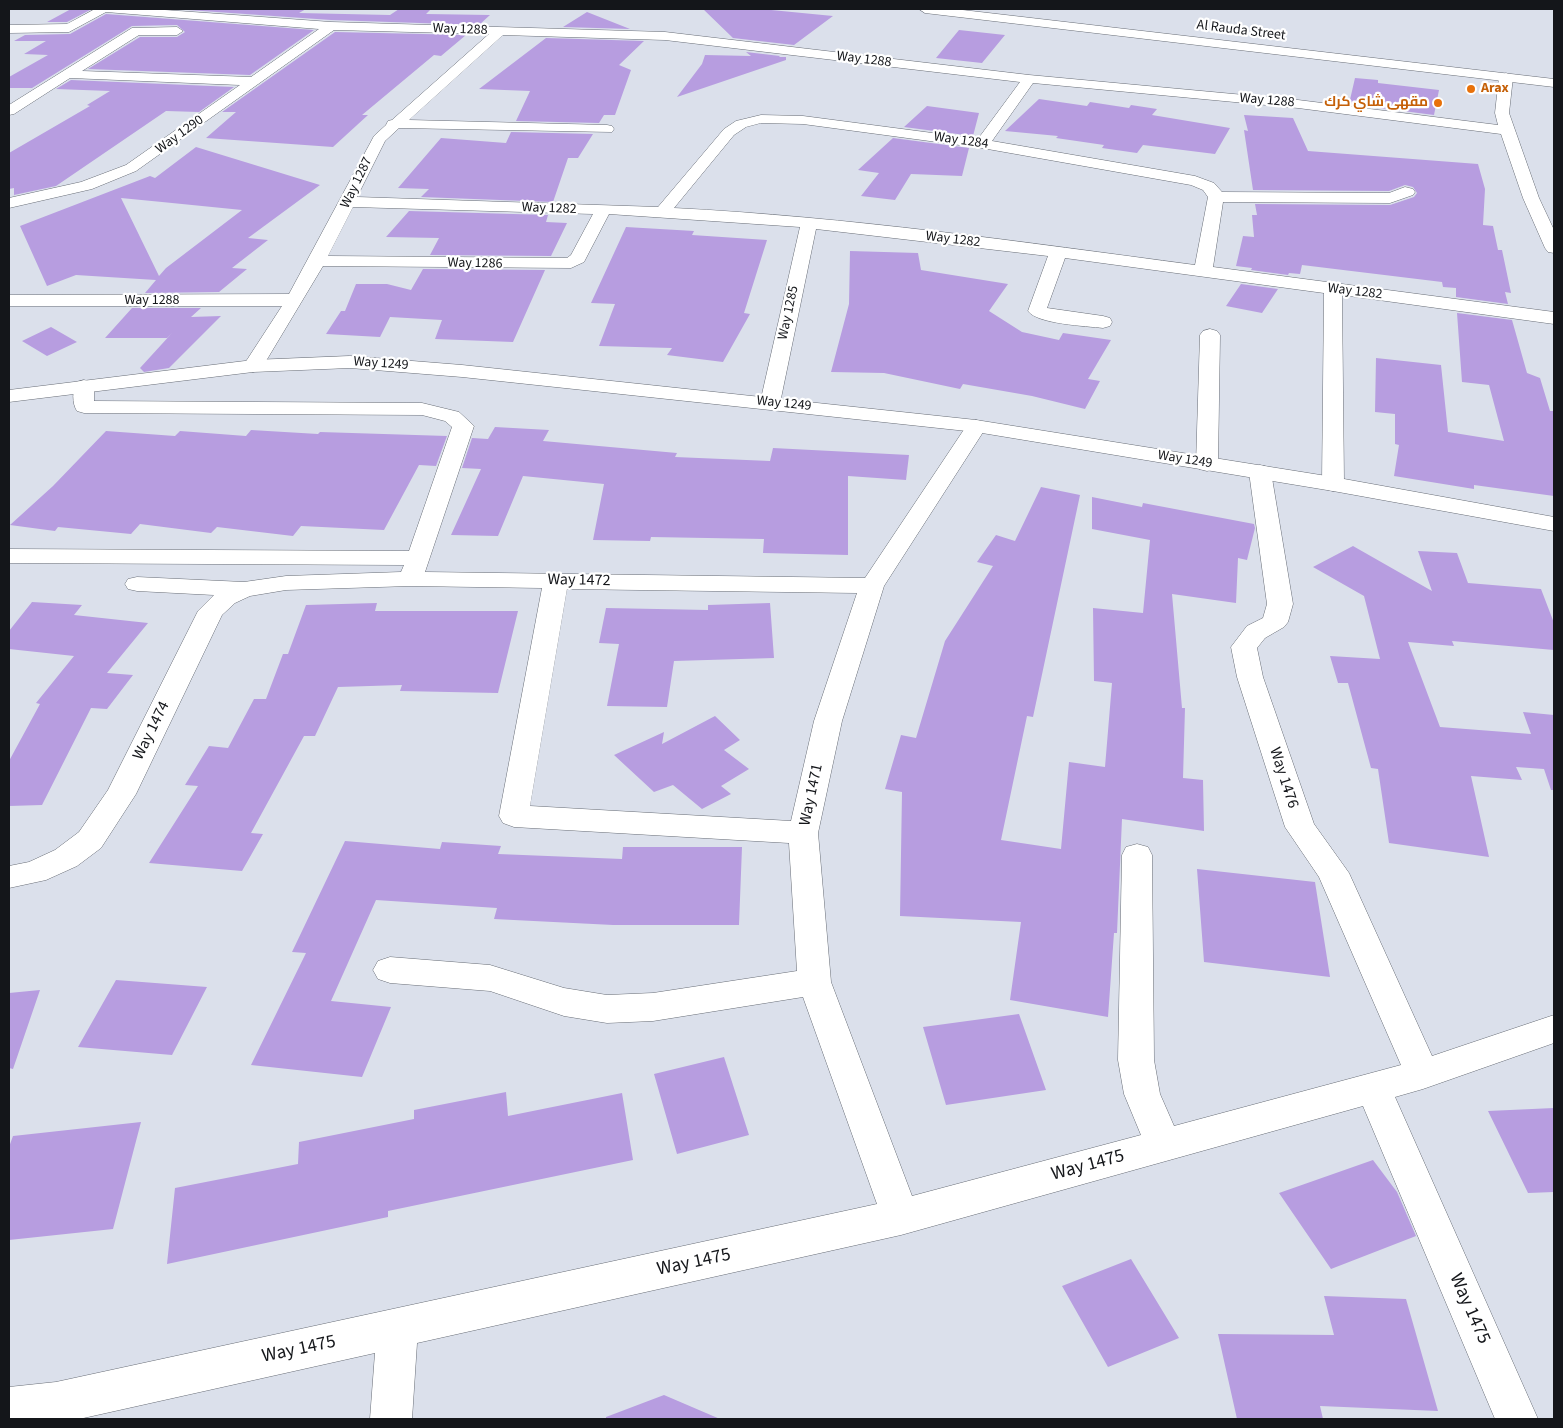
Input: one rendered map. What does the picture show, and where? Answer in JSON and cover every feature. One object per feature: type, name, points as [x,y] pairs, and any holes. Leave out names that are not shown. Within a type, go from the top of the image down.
[{"type":"street","points":[[9,29],[69,28],[103,9]]},
{"type":"street","name":"Way 1288","points":[[108,9],[331,26],[665,36],[1029,79],[1298,104],[1507,130]]},
{"type":"street","name":"Al Rauda Street","points":[[924,9],[972,11],[1554,83]]},
{"type":"street","points":[[9,111],[136,31],[197,30],[219,18]]},
{"type":"street","name":"Way 1290","points":[[9,203],[79,188],[124,172],[147,159],[331,26]]},
{"type":"street","name":"Way 1287","points":[[252,366],[295,300],[317,261],[378,139],[500,31]]},
{"type":"street","points":[[68,74],[253,81]]},
{"type":"street","points":[[1506,77],[1502,113],[1507,130],[1539,199],[1554,248]]},
{"type":"street","points":[[982,144],[1029,79]]},
{"type":"street","name":"Way 1284","points":[[662,212],[729,132],[741,124],[761,119],[803,120],[982,144],[1196,181],[1210,187],[1215,192],[1216,198]]},
{"type":"street","points":[[393,124],[607,129]]},
{"type":"street","points":[[1203,272],[1216,198],[1390,198],[1398,197],[1402,193],[1407,192]]},
{"type":"street","name":"Way 1282","points":[[348,202],[662,212],[809,223],[1058,252],[1554,318]]},
{"type":"street","name":"Way 1286","points":[[317,261],[556,265],[571,263],[578,258],[603,211]]},
{"type":"street","name":"Way 1285","points":[[770,403],[809,223]]},
{"type":"street","points":[[1058,252],[1037,311],[1047,315],[1104,322]]},
{"type":"street","points":[[1332,484],[1333,289]]},
{"type":"street","name":"Way 1288","points":[[9,300],[295,300]]},
{"type":"street","points":[[1207,464],[1210,335]]},
{"type":"street","name":"Way 1249","points":[[9,396],[252,366],[350,362],[462,370],[976,426],[1332,484],[1554,524]]},
{"type":"street","points":[[9,556],[415,569],[463,426],[452,416],[422,409],[84,407],[84,386]]},
{"type":"street","name":"Way 1471","points":[[901,1217],[814,982],[803,832],[828,721],[872,586],[976,426]]},
{"type":"street","name":"Way 1476","points":[[1260,472],[1280,604],[1275,622],[1256,632],[1244,647],[1250,677],[1300,827],[1334,873],[1423,1074]]},
{"type":"street","name":"Way 1472","points":[[286,583],[415,569],[556,581],[872,586]]},
{"type":"street","points":[[556,581],[514,816],[803,832]]},
{"type":"street","name":"Way 1474","points":[[9,877],[35,872],[66,858],[90,840],[121,794],[211,611],[226,598],[244,589],[286,583]]},
{"type":"street","points":[[137,584],[244,589]]},
{"type":"street","points":[[1137,855],[1136,1060],[1142,1098],[1148,1114],[1165,1145]]},
{"type":"street","points":[[390,970],[490,978],[564,1002],[607,1009],[652,1007],[814,982]]},
{"type":"street","name":"Way 1475","points":[[9,1408],[54,1411],[397,1328],[901,1217],[1423,1074],[1554,1030]]},
{"type":"street","name":"Way 1475","points":[[1373,1088],[1517,1419]]},
{"type":"street","points":[[391,1419],[397,1328]]},
{"type":"building","points":[[71,9],[92,9],[67,22],[47,22]]},
{"type":"building","points":[[174,9],[306,9],[299,13],[390,15],[399,9],[431,9],[426,14],[490,15],[479,25],[331,20]]},
{"type":"building","points":[[703,9],[761,9],[833,16],[794,45],[733,38]]},
{"type":"building","points":[[587,12],[630,29],[563,27]]},
{"type":"building","points":[[106,14],[314,30],[250,75],[88,69],[140,37],[177,37],[185,32],[177,25],[132,26],[32,88],[9,88],[9,77],[48,55],[24,54],[46,41],[14,41],[25,35],[70,34]]},
{"type":"building","points":[[959,30],[1005,35],[982,63],[936,58]]},
{"type":"building","points":[[335,32],[466,35],[441,56],[434,55],[362,115],[368,115],[333,147],[206,138],[236,112],[222,112]]},
{"type":"building","points":[[546,38],[644,41],[619,65],[631,70],[615,115],[604,115],[599,123],[516,121],[530,91],[479,89]]},
{"type":"building","points":[[746,52],[786,57],[786,60],[677,97],[702,64],[705,55],[751,56]]},
{"type":"building","points":[[1355,78],[1378,80],[1378,83],[1439,90],[1434,115],[1349,104]]},
{"type":"building","points":[[71,80],[234,87],[199,112],[166,111],[56,186],[14,195],[14,188],[9,189],[9,153],[90,106],[87,105],[110,91],[56,89]]},
{"type":"building","points":[[1039,99],[1087,106],[1090,102],[1129,108],[1131,105],[1157,109],[1152,115],[1230,128],[1215,154],[1143,145],[1137,153],[1102,148],[1104,145],[1056,138],[1058,136],[1005,131]]},
{"type":"building","points":[[927,106],[979,113],[973,136],[904,127]]},
{"type":"building","points":[[1244,115],[1293,118],[1308,151],[1478,164],[1485,189],[1483,225],[1493,226],[1498,250],[1502,250],[1511,293],[1505,292],[1508,304],[1456,297],[1456,288],[1443,287],[1442,282],[1302,265],[1300,274],[1289,273],[1288,275],[1236,266],[1243,236],[1254,237],[1252,215],[1257,215],[1255,204],[1390,205],[1414,197],[1417,193],[1413,187],[1405,185],[1389,191],[1253,190],[1244,130],[1248,131]]},
{"type":"building","points":[[511,132],[593,134],[578,158],[568,158],[553,202],[421,197],[429,189],[398,188],[441,138],[506,143]]},
{"type":"building","points":[[893,138],[969,148],[962,176],[911,174],[895,200],[861,196],[879,173],[858,170]]},
{"type":"building","points":[[196,147],[320,185],[248,238],[268,240],[232,268],[247,269],[219,292],[145,293],[156,280],[76,275],[47,286],[20,226],[150,176],[155,178]],"holes":[[[121,198],[242,210],[166,268],[159,276]]]},
{"type":"building","points":[[409,211],[548,215],[546,222],[567,223],[551,256],[430,255],[439,238],[386,237]]},
{"type":"building","points":[[626,227],[694,231],[692,235],[767,240],[744,313],[750,314],[723,362],[667,355],[672,348],[599,346],[615,304],[591,303]]},
{"type":"building","points":[[850,251],[918,253],[921,270],[1008,284],[989,311],[1022,332],[1059,340],[1063,333],[1111,340],[1088,379],[1100,381],[1085,409],[1032,396],[963,384],[960,389],[884,373],[831,372],[849,304]]},
{"type":"building","points":[[423,269],[545,270],[513,342],[435,339],[442,320],[390,317],[380,337],[326,334],[341,311],[345,311],[356,284],[387,284],[411,290]]},
{"type":"building","points":[[1241,284],[1278,289],[1262,313],[1226,306]]},
{"type":"building","points":[[132,308],[201,308],[191,317],[221,316],[169,368],[144,372],[140,368],[172,333],[167,338],[105,338]]},
{"type":"building","points":[[1457,313],[1512,320],[1527,373],[1540,378],[1550,411],[1554,411],[1554,496],[1474,485],[1474,489],[1394,476],[1399,445],[1395,444],[1395,414],[1375,412],[1376,358],[1441,365],[1448,432],[1504,441],[1489,385],[1462,382]]},
{"type":"building","points":[[51,327],[77,342],[47,356],[22,341]]},
{"type":"building","points":[[495,427],[549,430],[543,441],[677,453],[675,457],[770,461],[773,448],[909,455],[906,480],[848,476],[848,555],[763,553],[764,539],[651,537],[650,541],[593,540],[604,484],[523,476],[498,536],[451,535],[481,469],[462,468],[472,438],[488,439]]},
{"type":"building","points":[[251,430],[318,434],[320,432],[447,436],[436,466],[419,465],[384,530],[301,526],[293,536],[217,527],[211,533],[140,524],[131,534],[58,527],[55,531],[10,525],[53,486],[106,431],[175,436],[180,431],[246,436]]},
{"type":"building","points":[[1041,487],[1080,495],[1033,717],[1027,716],[1001,840],[1061,849],[1069,762],[1105,767],[1112,683],[1094,681],[1093,608],[1143,613],[1150,540],[1092,529],[1092,497],[1142,507],[1143,503],[1254,524],[1255,528],[1247,560],[1238,558],[1236,603],[1172,594],[1182,708],[1185,708],[1183,778],[1203,780],[1204,831],[1122,819],[1117,933],[1114,933],[1108,1017],[1010,1000],[1021,922],[900,916],[902,792],[885,789],[901,735],[916,738],[945,641],[993,566],[977,562],[996,535],[1015,541]]},
{"type":"building","points":[[1353,546],[1432,591],[1418,551],[1457,553],[1468,583],[1541,589],[1554,623],[1554,650],[1452,641],[1454,646],[1408,642],[1440,727],[1531,734],[1523,712],[1554,715],[1554,790],[1551,790],[1544,769],[1516,767],[1522,780],[1471,776],[1489,857],[1389,843],[1378,769],[1371,768],[1348,683],[1338,683],[1330,656],[1380,659],[1364,596],[1313,567]]},
{"type":"building","points":[[32,602],[82,605],[74,615],[148,623],[107,673],[133,675],[107,709],[91,708],[42,805],[9,806],[9,761],[40,704],[36,703],[74,656],[9,649],[9,631]]},
{"type":"building","points":[[377,603],[375,611],[518,611],[498,693],[400,691],[402,685],[338,687],[315,736],[304,736],[251,833],[263,834],[242,871],[149,863],[198,786],[185,785],[209,746],[228,748],[254,699],[266,699],[283,654],[288,654],[306,605]]},
{"type":"building","points":[[770,603],[774,658],[674,661],[667,707],[607,706],[619,644],[599,643],[606,608],[708,610],[708,605]]},
{"type":"building","points":[[715,716],[740,740],[724,750],[749,769],[721,786],[731,794],[702,809],[673,785],[654,792],[614,755],[664,732],[662,744]]},
{"type":"building","points":[[345,841],[440,849],[442,842],[501,846],[498,854],[622,859],[623,847],[742,847],[739,925],[613,925],[494,919],[497,908],[376,900],[331,1001],[391,1007],[362,1077],[251,1065],[306,953],[292,952]]},
{"type":"building","points":[[1197,869],[1315,882],[1330,977],[1204,962]]},
{"type":"building","points":[[116,980],[207,987],[172,1055],[78,1047]]},
{"type":"building","points":[[40,990],[13,1069],[9,1068],[9,993]]},
{"type":"building","points":[[1019,1014],[1046,1090],[946,1105],[923,1027]]},
{"type":"building","points":[[724,1057],[749,1135],[677,1154],[654,1074]]},
{"type":"building","points":[[506,1092],[508,1116],[622,1093],[633,1160],[388,1211],[388,1217],[167,1264],[175,1188],[298,1164],[299,1142],[414,1119],[414,1110]]},
{"type":"building","points":[[1554,1108],[1554,1192],[1528,1193],[1488,1111]]},
{"type":"building","points":[[141,1122],[113,1229],[9,1240],[9,1147],[13,1136]]},
{"type":"building","points":[[1373,1160],[1397,1192],[1416,1236],[1331,1269],[1279,1193]]},
{"type":"building","points":[[1131,1259],[1179,1338],[1108,1367],[1062,1286]]},
{"type":"building","points":[[1324,1296],[1406,1299],[1438,1411],[1320,1406],[1323,1419],[1237,1419],[1218,1334],[1334,1335]]},
{"type":"building","points":[[664,1395],[720,1419],[606,1419],[606,1417]]},
{"type":"place","name":"Arax","points":[[1471,89]]},
{"type":"place","name":"مقهى شاي كرك","points":[[1438,103]]}]
